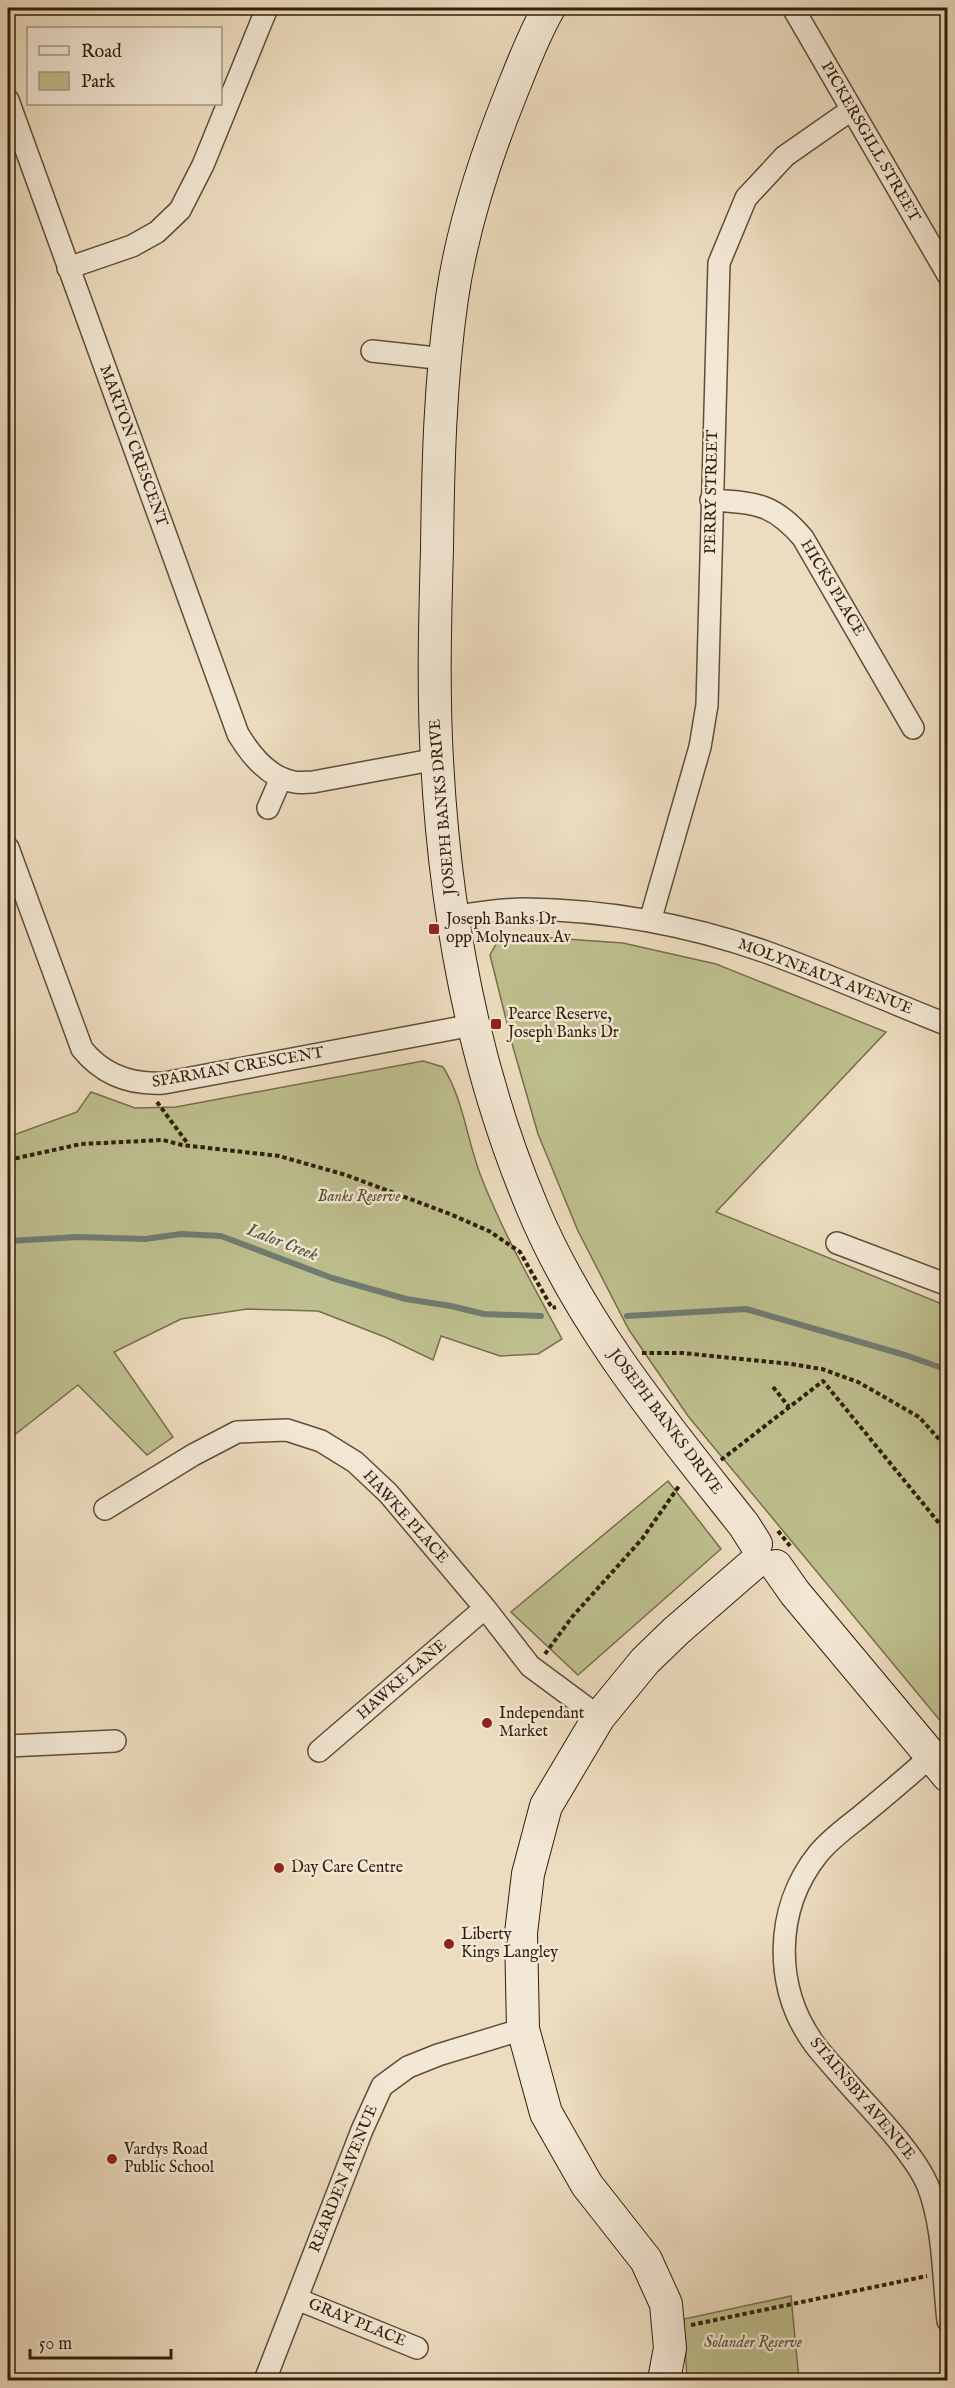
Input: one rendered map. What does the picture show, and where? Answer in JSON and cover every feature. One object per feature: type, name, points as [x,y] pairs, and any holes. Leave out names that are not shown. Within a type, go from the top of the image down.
[{"type":"street","points":[[68,268],[132,246],[157,232],[180,210],[203,165],[267,8]]},
{"type":"street","name":"JOSEPH BANKS DRIVE","points":[[549,8],[536,30],[496,129],[481,174],[454,286],[440,415],[436,580],[437,759],[444,860],[452,916],[473,1025],[502,1131],[518,1174],[535,1214],[577,1298],[626,1374],[744,1525],[761,1558],[795,1593],[939,1766]]},
{"type":"street","name":"PICKERSGILL STREET","points":[[794,8],[948,275]]},
{"type":"street","name":"MARTON CRESCENT","points":[[8,100],[238,734],[249,752],[281,778]]},
{"type":"street","name":"PERRY STREET","points":[[650,921],[700,747],[707,705],[719,263],[746,198],[785,156],[851,110]]},
{"type":"street","points":[[372,351],[445,359]]},
{"type":"street","name":"HICKS PLACE","points":[[711,500],[755,503],[789,522],[803,538],[913,728]]},
{"type":"street","points":[[268,808],[281,778],[294,782],[313,782],[437,759]]},
{"type":"street","name":"SPARMAN CRESCENT","points":[[8,848],[82,1049],[93,1063],[122,1079],[144,1084],[164,1083],[473,1025]]},
{"type":"street","name":"MOLYNEAUX AVENUE","points":[[452,916],[523,909],[592,912],[650,921],[711,935],[766,952],[948,1025]]},
{"type":"street","points":[[837,1243],[948,1285]]},
{"type":"street","name":"HAWKE PLACE","points":[[105,1509],[237,1432],[287,1430],[321,1441],[355,1462],[388,1493],[486,1608],[530,1666],[599,1717]]},
{"type":"street","points":[[664,2380],[670,2348],[666,2304],[646,2260],[587,2185],[546,2113],[523,2029],[521,1933],[528,1874],[546,1806],[599,1717],[645,1661],[676,1631],[730,1587],[761,1558]]},
{"type":"street","name":"HAWKE LANE","points":[[319,1751],[486,1608]]},
{"type":"street","points":[[8,1746],[116,1741]]},
{"type":"street","name":"STAINSBY AVENUE","points":[[939,1766],[836,1836],[819,1852],[797,1885],[790,1905],[784,1939],[785,1970],[790,1994],[814,2044],[915,2162],[928,2187],[938,2226],[948,2321]]},
{"type":"street","name":"REARDEN AVENUE","points":[[265,2380],[362,2130],[382,2086],[408,2067],[456,2049],[523,2029]]},
{"type":"street","name":"GRAY PLACE","points":[[297,2299],[417,2348]]},
{"type":"path","points":[[144,1084],[189,1145]]},
{"type":"path","points":[[8,1160],[81,1144],[163,1140],[279,1156],[346,1175],[489,1231],[520,1252],[552,1308]]},
{"type":"path","points":[[639,1353],[683,1353],[822,1369],[858,1382],[919,1417],[948,1449]]},
{"type":"path","points":[[721,1461],[823,1381],[948,1534]]},
{"type":"path","points":[[773,1387],[789,1407]]},
{"type":"path","points":[[530,1666],[544,1654],[572,1617],[642,1539],[679,1486]]},
{"type":"path","points":[[668,2330],[943,2273]]},
{"type":"green space","points":[[509,935],[623,943],[716,964],[886,1032],[716,1212],[947,1306],[947,1729],[688,1416],[629,1330],[578,1231],[538,1134],[490,955],[497,942]]},
{"type":"green space","name":"Banks Reserve","points":[[423,1061],[443,1067],[450,1080],[461,1107],[477,1165],[491,1200],[562,1339],[538,1354],[500,1356],[441,1336],[433,1360],[385,1337],[318,1311],[247,1309],[181,1319],[114,1352],[173,1437],[147,1455],[78,1385],[8,1440],[8,1137],[77,1112],[91,1092],[135,1108],[176,1107]]},
{"type":"green space","points":[[668,1481],[721,1549],[578,1675],[511,1612]]},
{"type":"green space","name":"Solander Reserve","points":[[791,2296],[799,2380],[687,2380],[684,2319]]},
{"type":"waterway","name":"Lalor Creek","points":[[8,1241],[78,1237],[145,1239],[181,1234],[221,1236],[332,1278],[406,1299],[484,1314],[541,1316]]},
{"type":"waterway","points":[[627,1316],[746,1309],[905,1355],[948,1370]]},
{"type":"place","name":"Joseph Banks Dr opp Molyneaux Av","points":[[434,929]]},
{"type":"place","name":"Pearce Reserve, Joseph Banks Dr","points":[[496,1024]]},
{"type":"place","name":"Independant Market","points":[[487,1723]]},
{"type":"place","name":"Day Care Centre","points":[[279,1868]]},
{"type":"place","name":"Liberty Kings Langley","points":[[449,1944]]},
{"type":"place","name":"Vardys Road Public School","points":[[112,2159]]}]
